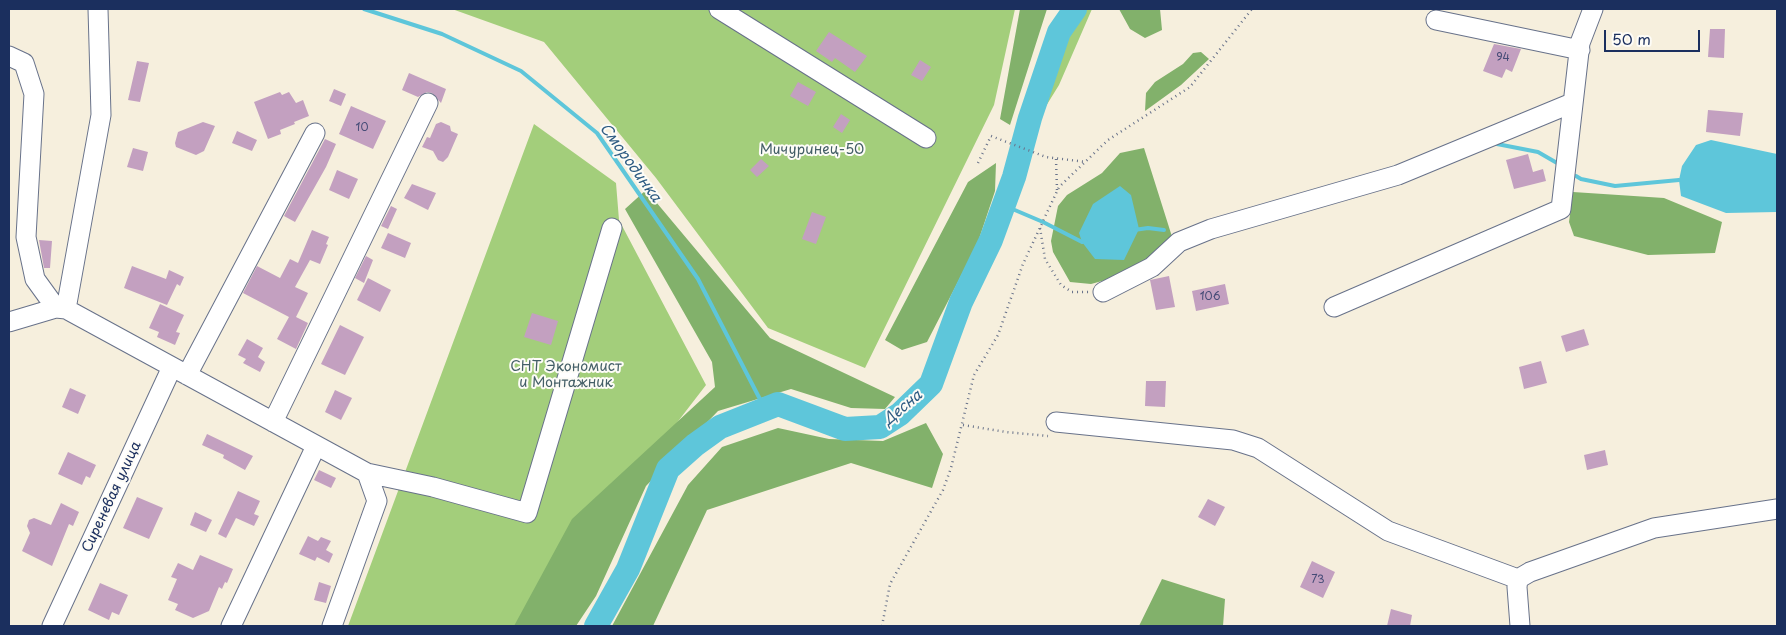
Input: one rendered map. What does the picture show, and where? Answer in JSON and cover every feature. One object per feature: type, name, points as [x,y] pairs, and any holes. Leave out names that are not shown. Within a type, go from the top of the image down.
[{"type":"street","points":[[61,309],[101,115],[98,9]]},
{"type":"street","points":[[719,9],[926,138]]},
{"type":"street","points":[[1334,308],[1561,209],[1572,103],[1580,50],[1593,9]]},
{"type":"street","points":[[1436,20],[1580,50]]},
{"type":"street","points":[[9,56],[24,63],[34,94],[26,238],[35,279],[61,309],[367,473],[433,487],[527,513],[612,228]]},
{"type":"street","points":[[273,422],[428,103]]},
{"type":"street","points":[[1103,292],[1152,267],[1179,242],[1211,229],[1398,175],[1572,103]]},
{"type":"street","name":"Сиреневая улица","points":[[52,626],[179,371],[314,133]]},
{"type":"street","points":[[9,322],[61,309]]},
{"type":"street","points":[[1056,422],[1233,440],[1258,448],[1388,531],[1518,579]]},
{"type":"street","points":[[231,626],[316,446]]},
{"type":"street","points":[[332,626],[377,501],[367,473]]},
{"type":"street","points":[[1520,626],[1516,587],[1518,579],[1530,572],[1654,528],[1777,509]]},
{"type":"path","points":[[882,626],[890,584],[943,490],[952,468],[974,375],[998,335],[1023,264],[1059,187],[1108,140],[1190,87],[1252,9]]},
{"type":"path","points":[[978,163],[991,136],[1046,157],[1086,162]]},
{"type":"path","points":[[1056,159],[1057,192]]},
{"type":"path","points":[[1040,228],[1045,259],[1061,285],[1072,292],[1103,292]]},
{"type":"path","points":[[963,425],[1006,432],[1053,436],[1056,422]]},
{"type":"green space","name":"Мичуринец-50","points":[[452,9],[1015,9],[994,105],[865,368],[768,328],[656,178],[544,42]]},
{"type":"green space","points":[[1020,9],[1047,9],[1010,125],[1000,119]]},
{"type":"green space","points":[[1080,9],[1092,9],[1059,85],[1038,119],[1023,121],[1034,89]]},
{"type":"green space","points":[[1119,9],[1160,9],[1162,30],[1145,38],[1130,29]]},
{"type":"green space","points":[[1201,52],[1209,59],[1181,85],[1145,111],[1146,93],[1155,82],[1183,64],[1193,53]]},
{"type":"green space","name":"СНТ Экономист и Монтажник","points":[[534,124],[616,183],[619,220],[706,385],[595,529],[547,626],[348,626]]},
{"type":"green space","points":[[1144,148],[1174,243],[1128,274],[1091,284],[1070,282],[1053,252],[1051,241],[1058,206],[1067,195],[1102,173],[1120,153]]},
{"type":"green space","points":[[996,163],[995,191],[977,245],[927,342],[902,350],[885,340],[968,182]]},
{"type":"green space","points":[[646,190],[770,338],[895,397],[885,409],[851,408],[791,389],[718,411],[646,486],[596,596],[576,626],[514,626],[572,519],[715,387],[712,362],[625,209]]},
{"type":"green space","points":[[1573,192],[1664,198],[1722,222],[1715,253],[1648,255],[1574,236],[1569,222]]},
{"type":"green space","points":[[926,423],[943,454],[932,488],[851,463],[707,510],[653,626],[612,626],[688,485],[722,447],[778,428],[829,439],[883,441]]},
{"type":"green space","points":[[1162,579],[1225,599],[1223,626],[1139,626]]},
{"type":"water","points":[[1711,140],[1777,154],[1777,212],[1726,213],[1681,196],[1679,180],[1682,166],[1696,145]]},
{"type":"water","points":[[1120,186],[1131,195],[1139,229],[1124,260],[1095,259],[1082,242],[1079,233],[1093,204]]},
{"type":"building","points":[[1710,29],[1725,29],[1724,58],[1708,57]]},
{"type":"building","points":[[829,32],[867,56],[855,72],[835,58],[832,62],[816,51]]},
{"type":"building","points":[[1494,44],[1521,49],[1512,72],[1506,69],[1502,78],[1483,71]]},
{"type":"building","points":[[920,60],[931,67],[922,81],[911,75]]},
{"type":"building","points":[[137,61],[149,63],[140,102],[128,100]]},
{"type":"building","points":[[409,73],[446,89],[441,103],[432,93],[427,92],[418,97],[402,90]]},
{"type":"building","points":[[798,82],[816,92],[808,106],[790,96]]},
{"type":"building","points":[[334,89],[346,94],[341,106],[329,101]]},
{"type":"building","points":[[280,92],[282,95],[289,92],[296,103],[303,100],[309,116],[294,122],[295,124],[280,130],[281,134],[268,139],[254,102]]},
{"type":"building","points":[[351,106],[386,121],[373,149],[339,134]]},
{"type":"building","points":[[1708,110],[1743,113],[1740,136],[1706,132]]},
{"type":"building","points":[[841,114],[850,120],[842,133],[833,127]]},
{"type":"building","points":[[203,122],[215,126],[204,151],[196,155],[176,147],[175,143],[178,132]]},
{"type":"building","points":[[441,122],[450,126],[451,131],[458,134],[448,157],[443,162],[438,160],[433,151],[422,147],[427,137],[430,138],[436,124]]},
{"type":"building","points":[[237,131],[257,140],[252,151],[232,143]]},
{"type":"building","points":[[325,139],[336,144],[326,167],[295,222],[284,216]]},
{"type":"building","points":[[133,148],[148,152],[143,171],[127,167]]},
{"type":"building","points":[[1528,154],[1533,172],[1543,169],[1546,181],[1514,189],[1506,160]]},
{"type":"building","points":[[761,159],[769,166],[757,177],[750,170]]},
{"type":"building","points":[[337,170],[358,179],[349,199],[329,190]]},
{"type":"building","points":[[412,184],[436,193],[428,210],[404,198]]},
{"type":"building","points":[[391,206],[397,209],[388,229],[381,226]]},
{"type":"building","points":[[812,212],[826,217],[816,244],[802,239]]},
{"type":"building","points":[[312,230],[329,237],[326,244],[328,245],[320,264],[310,260],[295,287],[308,293],[296,317],[308,323],[296,349],[277,339],[289,317],[243,293],[257,266],[280,278],[290,259],[298,263]]},
{"type":"building","points":[[388,233],[411,243],[405,258],[381,248]]},
{"type":"building","points":[[39,240],[52,241],[50,268],[44,268]]},
{"type":"building","points":[[366,256],[373,260],[364,283],[355,278]]},
{"type":"building","points":[[132,266],[166,279],[169,270],[184,277],[180,286],[177,284],[167,305],[124,288]]},
{"type":"building","points":[[1169,276],[1175,307],[1156,310],[1150,280]]},
{"type":"building","points":[[368,278],[391,290],[380,312],[357,300]]},
{"type":"building","points":[[1225,284],[1229,304],[1196,311],[1192,291]]},
{"type":"building","points":[[160,304],[184,315],[176,332],[180,333],[175,345],[157,337],[159,332],[149,328]]},
{"type":"building","points":[[532,313],[558,321],[551,345],[524,337]]},
{"type":"building","points":[[340,325],[364,337],[345,375],[321,364]]},
{"type":"building","points":[[1584,329],[1589,345],[1566,352],[1561,336]]},
{"type":"building","points":[[247,339],[263,348],[258,357],[265,362],[260,372],[243,363],[246,359],[238,355]]},
{"type":"building","points":[[1541,361],[1547,383],[1524,389],[1519,367]]},
{"type":"building","points":[[1146,381],[1166,381],[1165,407],[1145,406]]},
{"type":"building","points":[[70,388],[86,395],[78,414],[62,407]]},
{"type":"building","points":[[335,390],[352,398],[341,420],[325,412]]},
{"type":"building","points":[[207,434],[253,456],[245,470],[223,458],[224,455],[202,445]]},
{"type":"building","points":[[1605,450],[1608,465],[1587,470],[1584,455]]},
{"type":"building","points":[[68,452],[96,465],[90,478],[86,476],[82,485],[58,474]]},
{"type":"building","points":[[319,470],[336,478],[331,488],[314,480]]},
{"type":"building","points":[[238,491],[260,501],[254,514],[259,516],[254,526],[236,518],[226,538],[218,534]]},
{"type":"building","points":[[137,497],[163,508],[149,539],[123,528]]},
{"type":"building","points":[[1208,499],[1225,507],[1215,526],[1198,517]]},
{"type":"building","points":[[61,503],[79,512],[73,526],[69,524],[52,566],[22,551],[30,533],[27,526],[29,520],[34,518],[51,525]]},
{"type":"building","points":[[195,512],[212,520],[206,532],[190,525]]},
{"type":"building","points":[[308,536],[318,541],[321,537],[331,541],[326,550],[333,554],[329,563],[317,557],[315,561],[299,554]]},
{"type":"building","points":[[200,555],[233,569],[227,583],[225,582],[222,589],[219,587],[209,611],[193,618],[175,610],[178,604],[168,600],[177,579],[171,577],[178,563],[193,570]]},
{"type":"building","points":[[1312,561],[1335,572],[1323,598],[1300,587]]},
{"type":"building","points":[[319,582],[331,586],[326,603],[314,600]]},
{"type":"building","points":[[100,583],[128,595],[119,615],[112,612],[109,620],[88,610]]},
{"type":"building","points":[[1391,609],[1412,615],[1410,626],[1387,626]]},
{"type":"waterway","name":"Смородинка","points":[[364,9],[442,34],[521,71],[597,133],[698,279],[765,409]]},
{"type":"waterway","name":"Десна","points":[[596,626],[628,569],[668,469],[695,445],[720,427],[778,404],[845,429],[880,427],[900,414],[931,384],[961,302],[991,240],[1014,177],[1030,118],[1059,32],[1075,9]]},
{"type":"waterway","points":[[1497,144],[1538,152],[1557,163]]},
{"type":"waterway","points":[[1576,176],[1581,179],[1615,186],[1679,180]]},
{"type":"waterway","points":[[1003,205],[1043,222],[1082,242],[1086,241]]},
{"type":"waterway","points":[[1134,230],[1148,228],[1164,230]]}]
